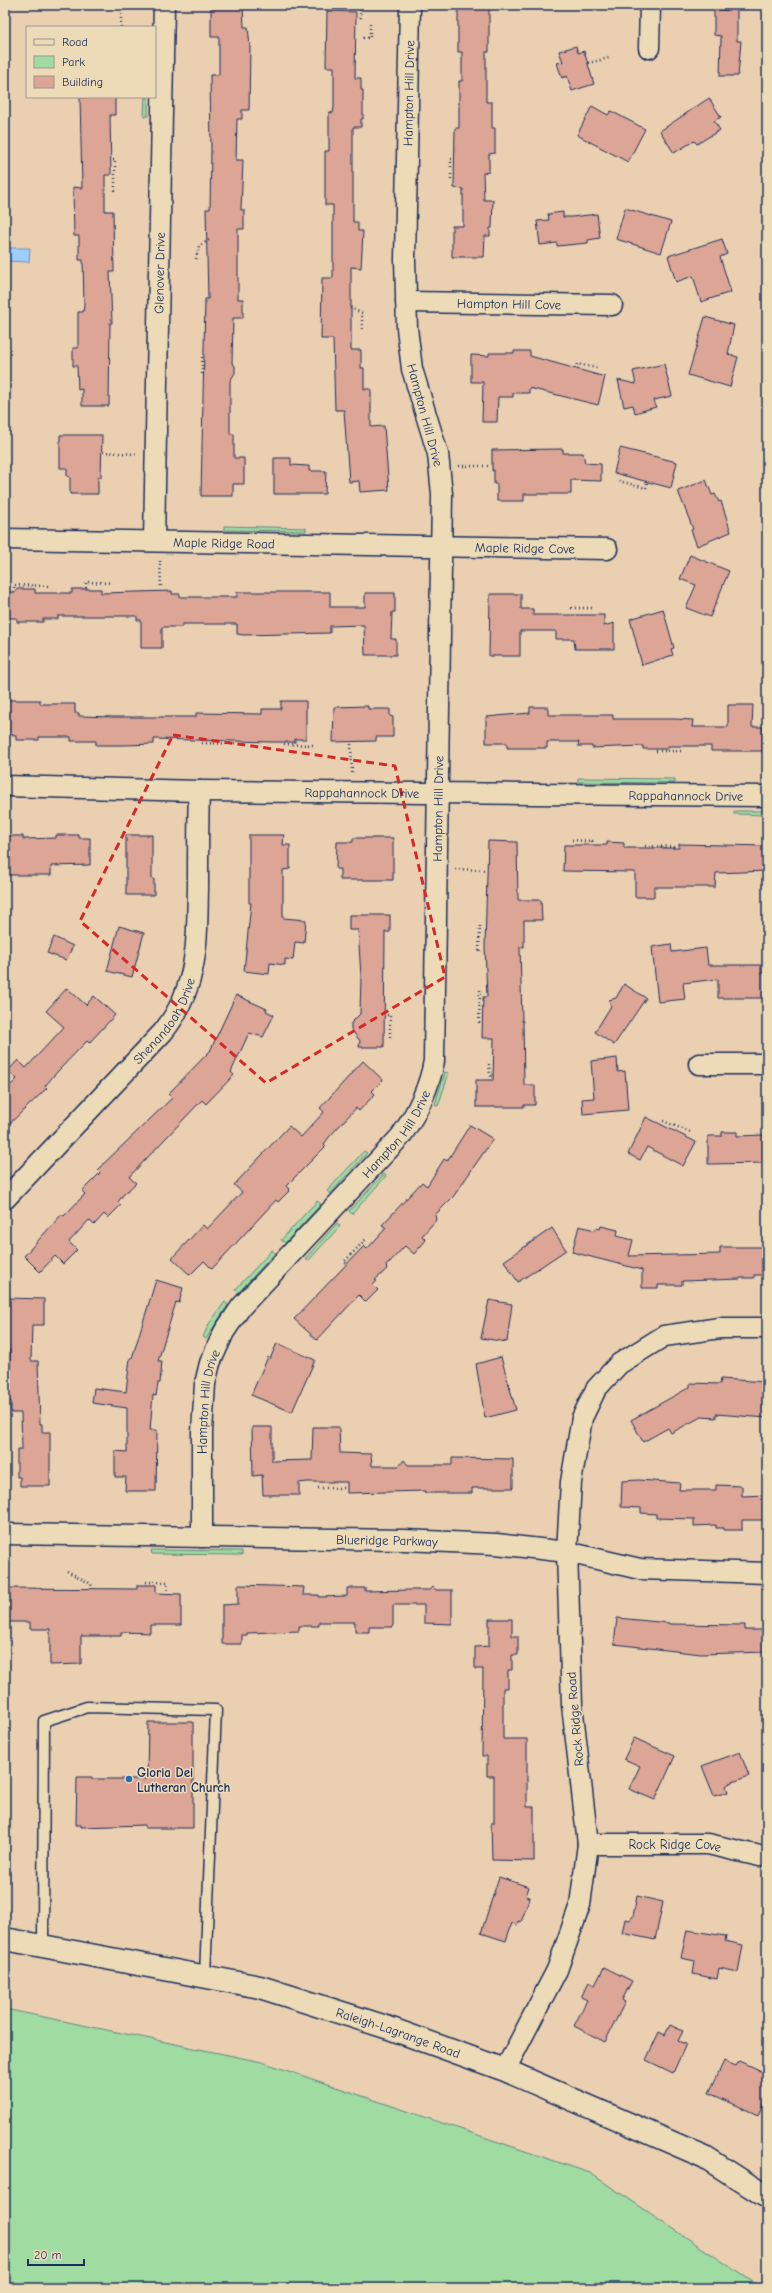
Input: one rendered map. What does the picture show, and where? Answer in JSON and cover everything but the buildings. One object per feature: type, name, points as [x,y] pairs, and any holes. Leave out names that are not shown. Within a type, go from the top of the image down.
[{"type":"main road","name":"Raleigh-Lagrange Road","points":[[5,1938],[260,1987],[389,2028],[505,2070],[705,2157],[767,2197]]},
{"type":"street","name":"Glenover Drive","points":[[154,541],[164,5]]},
{"type":"street","name":"Hampton Hill Drive","points":[[202,1537],[202,1432],[205,1384],[210,1363],[224,1332],[241,1307],[401,1136],[419,1106],[429,1080],[434,1061],[442,494],[438,454],[412,369],[408,345],[406,302],[410,5]]},
{"type":"street","points":[[649,48],[650,5]]},
{"type":"street","name":"Hampton Hill Cove","points":[[406,302],[612,305]]},
{"type":"street","name":"Maple Ridge Road","points":[[5,539],[442,546]]},
{"type":"street","name":"Maple Ridge Cove","points":[[442,546],[608,549]]},
{"type":"street","name":"Rappahannock Drive","points":[[5,786],[199,791],[767,796]]},
{"type":"street","name":"Shenandoah Drive","points":[[5,1199],[163,1032],[180,1006],[190,983],[196,948],[199,791]]},
{"type":"street","points":[[699,1064],[767,1064]]},
{"type":"street","name":"Rock Ridge Road","points":[[505,2070],[556,1970],[580,1905],[588,1844],[572,1705],[567,1552],[571,1482],[582,1418],[596,1389],[619,1364],[664,1336],[720,1328],[767,1328]]},
{"type":"street","name":"Blueridge Parkway","points":[[5,1534],[404,1540],[496,1544],[567,1552],[640,1569],[767,1573]]},
{"type":"street","name":"Rock Ridge Cove","points":[[588,1844],[708,1844],[760,1856]]},
{"type":"lane","points":[[43,1946],[44,1721],[87,1707],[216,1710],[205,1976]]},
{"type":"path","points":[[332,6],[355,7],[360,10],[361,20]]},
{"type":"path","points":[[121,13],[121,26]]},
{"type":"path","points":[[363,38],[370,38],[370,21]]},
{"type":"path","points":[[588,63],[609,58]]},
{"type":"path","points":[[451,179],[451,159],[454,159]]},
{"type":"path","points":[[113,160],[116,160],[115,192]]},
{"type":"path","points":[[196,259],[199,246],[209,240]]},
{"type":"path","points":[[350,308],[358,313],[362,313],[362,329]]},
{"type":"path","points":[[202,357],[202,376],[205,376]]},
{"type":"path","points":[[576,369],[577,364],[597,368]]},
{"type":"path","points":[[103,452],[142,454]]},
{"type":"path","points":[[459,466],[490,466]]},
{"type":"path","points":[[619,481],[646,488],[647,483]]},
{"type":"path","points":[[160,561],[161,588]]},
{"type":"path","points":[[86,588],[86,582],[114,583]]},
{"type":"path","points":[[14,592],[14,585],[25,587],[50,586]]},
{"type":"path","points":[[571,608],[595,608]]},
{"type":"path","points":[[202,743],[236,744]]},
{"type":"path","points":[[284,744],[312,745]]},
{"type":"path","points":[[351,744],[352,773]]},
{"type":"path","points":[[656,751],[683,751]]},
{"type":"path","points":[[572,840],[592,841],[592,844]]},
{"type":"path","points":[[645,846],[675,847]]},
{"type":"path","points":[[451,869],[486,870]]},
{"type":"path","points":[[480,926],[479,952],[481,952]]},
{"type":"path","points":[[480,990],[479,1023],[482,1023]]},
{"type":"path","points":[[387,1015],[390,1015],[390,1039]]},
{"type":"path","points":[[489,1064],[490,1075],[493,1078]]},
{"type":"path","points":[[663,1121],[690,1132]]},
{"type":"path","points":[[346,1264],[344,1262],[367,1238]]},
{"type":"path","points":[[318,1488],[346,1488]]},
{"type":"path","points":[[67,1571],[90,1584],[92,1587]]},
{"type":"path","points":[[146,1582],[167,1582],[168,1596]]},
{"type":"highlighted area","points":[[173,735],[395,766],[445,977],[266,1083],[80,921]]},
{"type":"green space","points":[[145,98],[148,98],[148,116],[144,117]]},
{"type":"green space","points":[[224,526],[306,528],[306,531],[224,530]]},
{"type":"green space","points":[[578,778],[675,779],[675,783],[578,782]]},
{"type":"green space","points":[[734,811],[767,811],[767,815],[734,814]]},
{"type":"green space","points":[[445,1072],[449,1073],[438,1106],[435,1104]]},
{"type":"green space","points":[[364,1151],[367,1153],[330,1194],[327,1191]]},
{"type":"green space","points":[[384,1174],[386,1176],[352,1214],[349,1211]]},
{"type":"green space","points":[[317,1201],[321,1204],[285,1243],[281,1240]]},
{"type":"green space","points":[[337,1223],[340,1226],[308,1261],[305,1259]]},
{"type":"green space","points":[[272,1250],[275,1253],[238,1293],[235,1290]]},
{"type":"green space","points":[[225,1302],[228,1305],[206,1339],[203,1337],[209,1324]]},
{"type":"green space","points":[[151,1550],[242,1551],[242,1555],[152,1554]]},
{"type":"green space","points":[[5,2009],[262,2062],[590,2173],[762,2288],[5,2288]]},
{"type":"water","points":[[5,248],[30,248],[29,262],[5,261]]},
{"type":"place","name":"Gloria Dei Lutheran Church","points":[[129,1779]]}]
